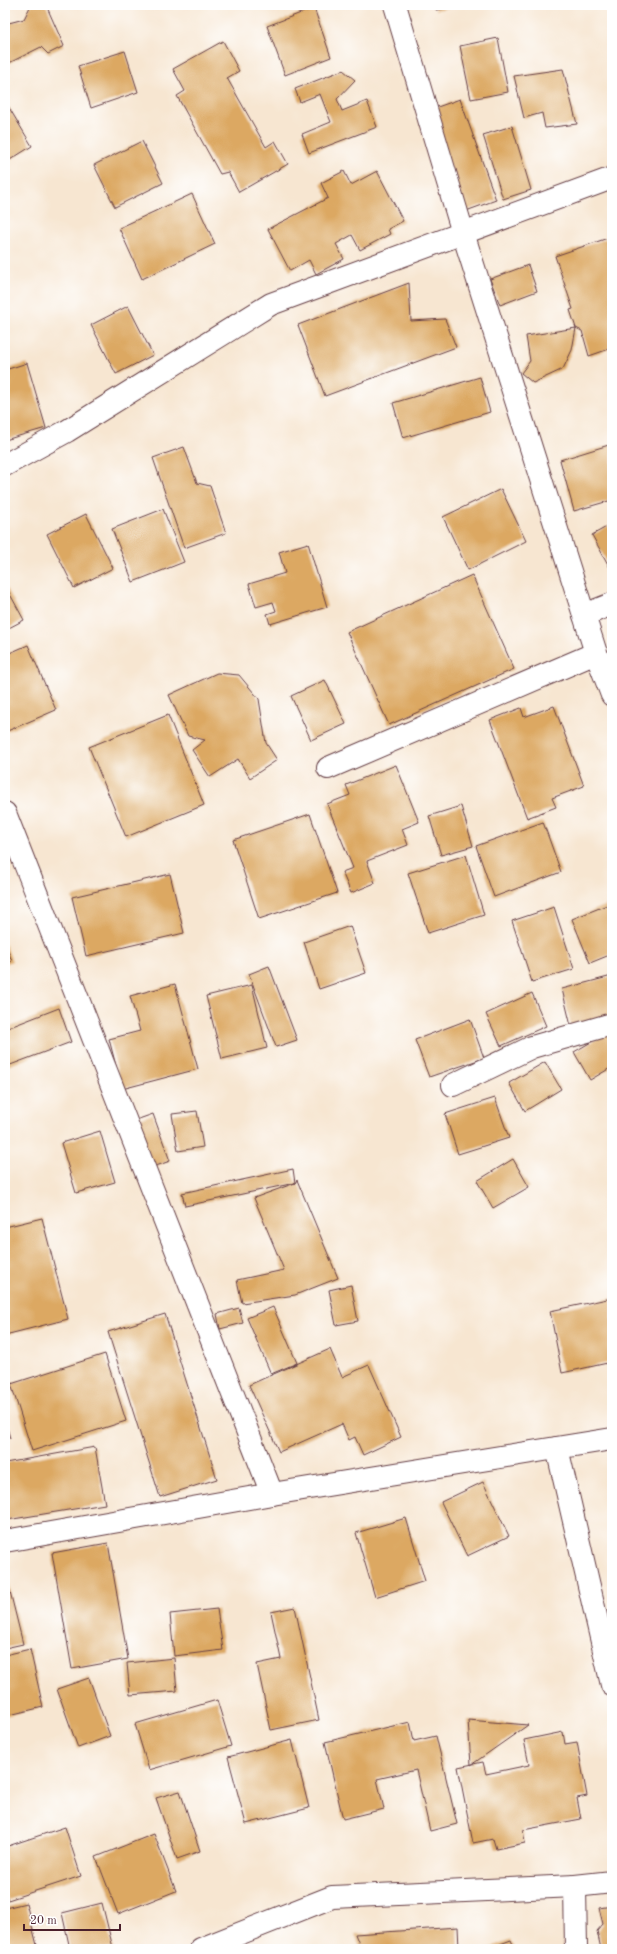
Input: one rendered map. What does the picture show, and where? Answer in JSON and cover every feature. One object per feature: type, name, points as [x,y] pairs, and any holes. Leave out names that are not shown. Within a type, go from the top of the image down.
[{"type":"street","points":[[395,5],[463,234],[596,653],[612,695]]},
{"type":"street","points":[[5,465],[67,431],[271,304],[612,178]]},
{"type":"street","points":[[584,615],[612,604]]},
{"type":"street","points":[[328,768],[596,653]]},
{"type":"street","points":[[5,813],[272,1494]]},
{"type":"street","points":[[454,1085],[532,1047],[612,1024]]},
{"type":"street","points":[[5,1541],[272,1494],[612,1439]]},
{"type":"street","points":[[557,1448],[612,1685]]},
{"type":"street","points":[[201,1949],[332,1897],[575,1886],[612,1882]]},
{"type":"street","points":[[575,1886],[576,1949]]},
{"type":"building","points":[[31,5],[46,5],[64,46],[48,54],[41,47],[5,65],[5,24],[24,19]]},
{"type":"building","points":[[435,5],[457,5],[457,6],[436,10]]},
{"type":"building","points":[[314,8],[331,57],[285,75],[267,26]]},
{"type":"building","points":[[498,38],[508,92],[471,99],[460,46]]},
{"type":"building","points":[[223,41],[239,71],[227,78],[266,147],[275,141],[288,164],[239,192],[228,172],[220,174],[177,96],[185,91],[173,69]]},
{"type":"building","points":[[125,51],[138,92],[91,108],[78,66]]},
{"type":"building","points":[[563,69],[577,124],[545,128],[542,113],[524,118],[514,76]]},
{"type":"building","points":[[343,70],[355,80],[337,99],[342,111],[367,101],[377,127],[309,153],[302,134],[331,122],[320,94],[300,102],[295,89]]},
{"type":"building","points":[[460,99],[496,200],[466,211],[429,110]]},
{"type":"building","points":[[5,101],[32,146],[5,163]]},
{"type":"building","points":[[512,126],[531,190],[503,199],[483,135]]},
{"type":"building","points":[[142,141],[163,183],[115,207],[94,165]]},
{"type":"building","points":[[344,171],[351,185],[377,171],[403,221],[388,229],[390,234],[360,250],[352,235],[336,244],[344,259],[316,274],[309,260],[290,271],[268,229],[328,198],[321,183]]},
{"type":"building","points":[[192,194],[215,244],[142,279],[119,228]]},
{"type":"building","points":[[608,238],[612,249],[612,269],[610,270],[612,275],[612,348],[589,356],[582,331],[576,328],[570,310],[573,309],[555,256]]},
{"type":"building","points":[[528,265],[537,291],[500,305],[490,279]]},
{"type":"building","points":[[409,283],[411,321],[445,319],[456,347],[325,396],[298,325]]},
{"type":"building","points":[[128,306],[153,355],[116,374],[91,325]]},
{"type":"building","points":[[576,328],[572,350],[563,369],[533,383],[521,373],[530,361],[526,336]]},
{"type":"building","points":[[27,363],[46,428],[5,440],[5,370]]},
{"type":"building","points":[[480,377],[490,412],[403,438],[393,403]]},
{"type":"building","points":[[612,444],[612,500],[574,511],[560,460]]},
{"type":"building","points":[[184,447],[197,483],[210,486],[226,533],[184,548],[153,458]]},
{"type":"building","points":[[501,489],[526,541],[468,570],[443,517]]},
{"type":"building","points":[[163,509],[184,562],[133,582],[112,529]]},
{"type":"building","points":[[86,514],[113,568],[74,588],[47,534]]},
{"type":"building","points":[[612,524],[612,567],[610,568],[592,535]]},
{"type":"building","points":[[308,543],[327,607],[270,624],[267,614],[276,611],[273,602],[256,607],[249,584],[285,573],[279,552]]},
{"type":"building","points":[[472,575],[514,669],[389,725],[347,632]]},
{"type":"building","points":[[5,585],[24,620],[5,630]]},
{"type":"building","points":[[28,645],[56,710],[5,732],[5,655]]},
{"type":"building","points":[[217,673],[239,675],[259,699],[266,743],[277,760],[250,778],[238,759],[210,777],[192,750],[205,740],[188,736],[169,695]]},
{"type":"building","points":[[325,680],[346,724],[311,740],[291,696]]},
{"type":"building","points":[[554,706],[584,786],[552,798],[556,807],[527,818],[490,720],[521,708],[524,717]]},
{"type":"building","points":[[168,715],[204,805],[126,837],[89,747]]},
{"type":"building","points":[[396,765],[419,822],[402,829],[408,845],[367,861],[375,883],[351,893],[342,872],[353,868],[327,804],[350,795],[346,785]]},
{"type":"building","points":[[461,806],[473,846],[441,855],[429,816]]},
{"type":"building","points":[[310,814],[337,893],[259,919],[233,840]]},
{"type":"building","points":[[543,822],[561,872],[494,897],[476,846]]},
{"type":"building","points":[[466,855],[484,915],[428,933],[408,873]]},
{"type":"building","points":[[170,874],[184,933],[86,956],[72,897]]},
{"type":"building","points":[[612,903],[612,954],[590,963],[572,919]]},
{"type":"building","points":[[554,907],[574,969],[532,982],[512,921]]},
{"type":"building","points":[[350,926],[366,973],[319,989],[304,942]]},
{"type":"building","points":[[5,944],[12,961],[5,964]]},
{"type":"building","points":[[269,966],[297,1040],[276,1047],[249,974]]},
{"type":"building","points":[[612,976],[612,1016],[571,1026],[562,989]]},
{"type":"building","points":[[175,984],[198,1069],[122,1089],[109,1039],[140,1031],[130,996]]},
{"type":"building","points":[[252,985],[267,1048],[222,1059],[206,996]]},
{"type":"building","points":[[532,993],[546,1026],[501,1046],[486,1014]]},
{"type":"building","points":[[59,1008],[71,1042],[5,1067],[5,1029]]},
{"type":"building","points":[[470,1019],[484,1058],[429,1077],[415,1040]]},
{"type":"building","points":[[610,1031],[612,1034],[612,1067],[590,1080],[574,1052]]},
{"type":"building","points":[[545,1062],[561,1089],[525,1111],[509,1083]]},
{"type":"building","points":[[495,1098],[509,1138],[458,1154],[445,1114]]},
{"type":"building","points":[[197,1111],[203,1147],[178,1151],[172,1114]]},
{"type":"building","points":[[153,1114],[170,1161],[153,1167],[136,1120]]},
{"type":"building","points":[[100,1131],[115,1182],[76,1193],[61,1143]]},
{"type":"building","points":[[513,1159],[529,1187],[493,1208],[477,1181]]},
{"type":"building","points":[[293,1169],[295,1183],[185,1206],[182,1193]]},
{"type":"building","points":[[297,1180],[338,1278],[295,1295],[242,1303],[237,1280],[284,1270],[254,1198],[295,1183]]},
{"type":"building","points":[[42,1218],[68,1319],[5,1335],[5,1227]]},
{"type":"building","points":[[351,1285],[358,1321],[336,1325],[329,1290]]},
{"type":"building","points":[[612,1298],[612,1362],[562,1373],[550,1311]]},
{"type":"building","points":[[273,1307],[297,1363],[271,1374],[247,1318]]},
{"type":"building","points":[[239,1308],[243,1323],[220,1329],[217,1314]]},
{"type":"building","points":[[165,1314],[217,1479],[160,1497],[108,1332]]},
{"type":"building","points":[[330,1349],[342,1377],[369,1365],[401,1437],[363,1455],[355,1437],[349,1440],[342,1424],[279,1452],[249,1385]]},
{"type":"building","points":[[105,1354],[126,1421],[32,1451],[11,1384]]},
{"type":"building","points":[[5,1421],[10,1438],[5,1439]]},
{"type":"building","points":[[95,1447],[105,1504],[7,1520],[5,1510],[5,1463]]},
{"type":"building","points":[[483,1482],[509,1536],[467,1556],[441,1502]]},
{"type":"building","points":[[406,1518],[425,1581],[375,1597],[356,1533]]},
{"type":"building","points":[[108,1543],[128,1659],[72,1669],[52,1553]]},
{"type":"building","points":[[5,1571],[23,1644],[5,1648]]},
{"type":"building","points":[[295,1607],[319,1720],[271,1730],[257,1664],[281,1659],[271,1612]]},
{"type":"building","points":[[217,1609],[223,1650],[174,1656],[170,1614]]},
{"type":"building","points":[[30,1649],[43,1707],[5,1716],[5,1655]]},
{"type":"building","points":[[174,1658],[177,1691],[130,1695],[127,1663]]},
{"type":"building","points":[[89,1678],[110,1736],[78,1748],[57,1689]]},
{"type":"building","points":[[217,1700],[231,1746],[149,1770],[135,1724]]},
{"type":"building","points":[[468,1720],[528,1725],[471,1765]]},
{"type":"building","points":[[410,1722],[414,1741],[436,1736],[457,1824],[430,1831],[416,1770],[377,1779],[384,1809],[343,1819],[325,1742]]},
{"type":"building","points":[[563,1732],[565,1744],[577,1742],[587,1796],[577,1798],[581,1819],[523,1830],[525,1843],[496,1849],[493,1839],[473,1843],[458,1767],[483,1762],[486,1774],[529,1765],[524,1740]]},
{"type":"building","points":[[292,1740],[309,1808],[246,1824],[228,1757]]},
{"type":"building","points":[[180,1791],[200,1851],[177,1859],[156,1798]]},
{"type":"building","points":[[65,1827],[81,1876],[8,1900],[5,1892],[5,1847]]},
{"type":"building","points":[[154,1834],[176,1891],[118,1914],[96,1857]]},
{"type":"building","points":[[26,1903],[38,1949],[5,1949],[5,1908]]},
{"type":"building","points":[[102,1903],[113,1948],[70,1949],[62,1913]]},
{"type":"building","points":[[612,1906],[612,1949],[601,1949],[597,1931],[603,1924],[599,1908]]},
{"type":"building","points":[[458,1927],[459,1949],[361,1949],[355,1934]]},
{"type":"building","points":[[511,1940],[515,1949],[487,1949]]}]
